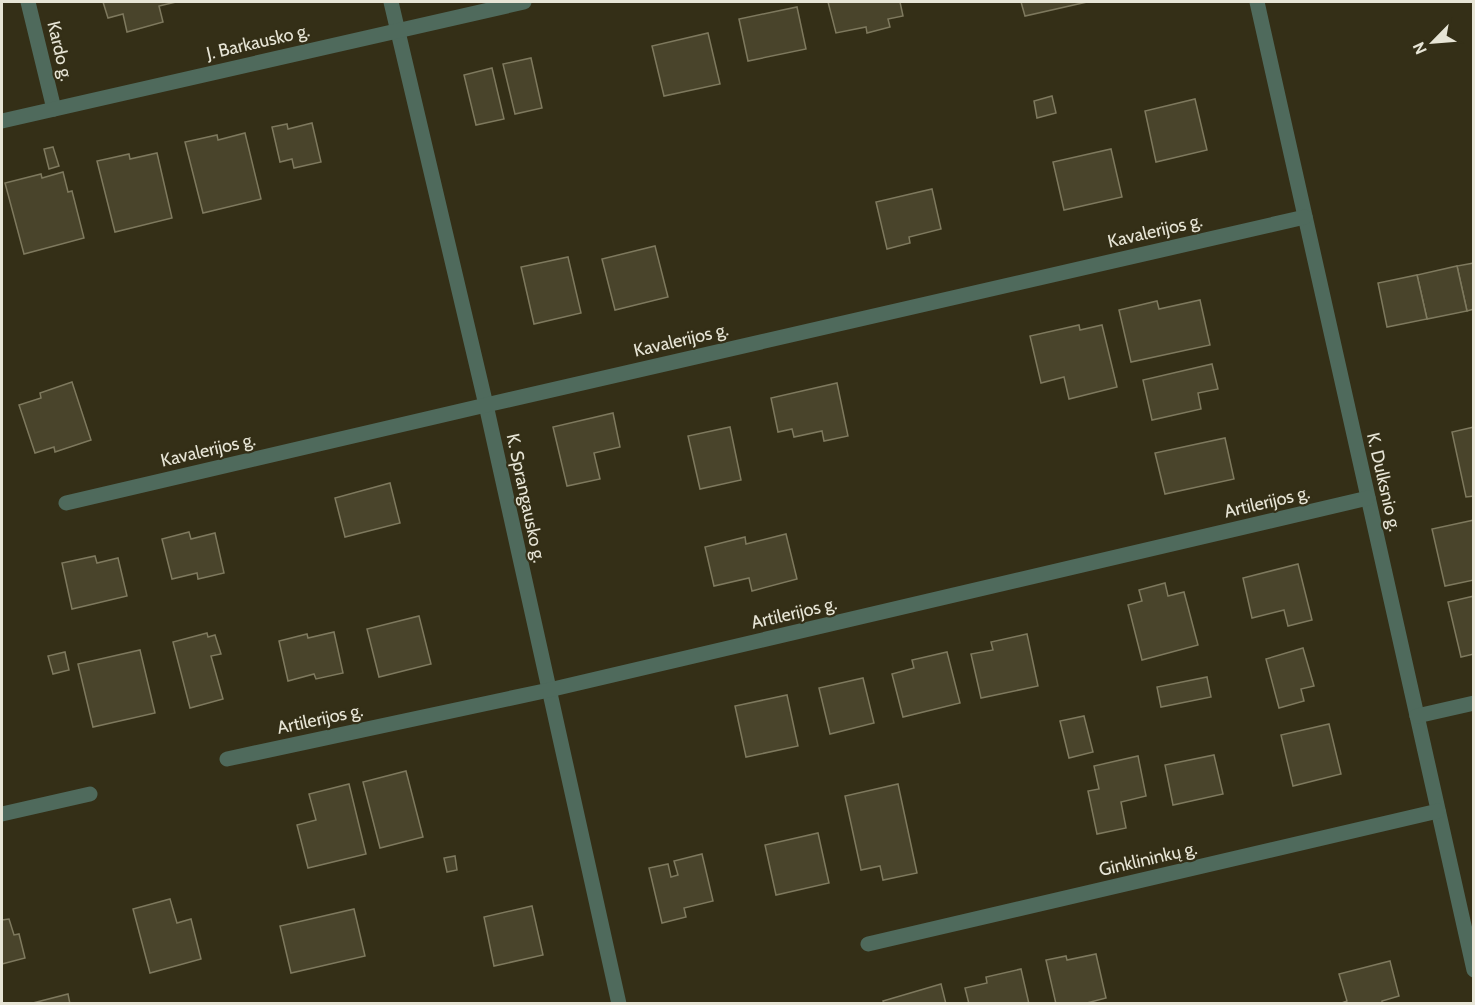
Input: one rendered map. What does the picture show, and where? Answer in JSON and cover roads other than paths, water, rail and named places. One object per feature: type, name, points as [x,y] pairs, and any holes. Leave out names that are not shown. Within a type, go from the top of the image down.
[{"type":"street","name":"Kardo g.","points":[[28,2],[54,109]]},
{"type":"street","name":"K. Sprangausko g.","points":[[391,2],[486,405],[619,1004]]},
{"type":"street","name":"J. Barkausko g.","points":[[2,121],[524,2]]},
{"type":"street","name":"K. Dulksnio g.","points":[[1257,2],[1473,970]]},
{"type":"street","name":"Kavalerijos g.","points":[[66,503],[1305,217]]},
{"type":"street","name":"Artilerijos g.","points":[[227,759],[549,690],[1368,498]]},
{"type":"street","points":[[1417,716],[1473,703]]},
{"type":"street","points":[[2,814],[90,794]]},
{"type":"street","name":"Ginklininkų g.","points":[[868,944],[1438,811]]}]
